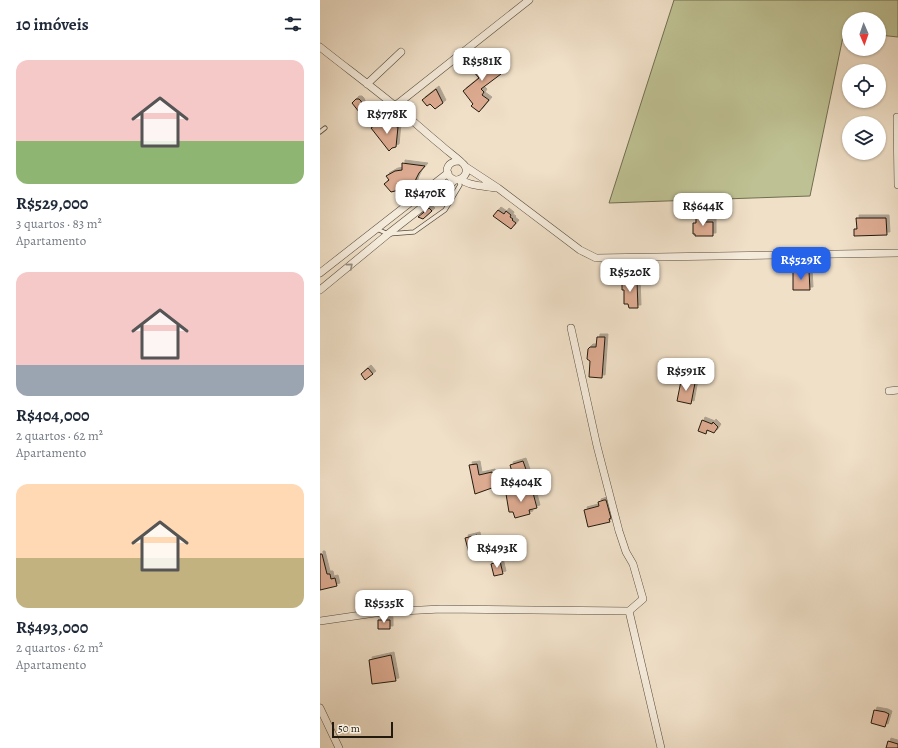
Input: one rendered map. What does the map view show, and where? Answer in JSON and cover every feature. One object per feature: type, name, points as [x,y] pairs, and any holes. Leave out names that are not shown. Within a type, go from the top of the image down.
[{"type":"street","points":[[395,106],[529,0]]},
{"type":"street","points":[[320,48],[395,106],[466,167],[498,188],[580,250],[596,258],[898,253]]},
{"type":"street","points":[[367,84],[401,52]]},
{"type":"street","points":[[898,117],[898,186]]},
{"type":"street","points":[[446,150],[450,164]]},
{"type":"street","points":[[459,161],[454,161],[447,168],[448,173],[452,178],[471,184],[498,188]]},
{"type":"street","points":[[320,290],[388,234],[465,175],[466,167]]},
{"type":"street","points":[[320,274],[448,173]]},
{"type":"street","points":[[430,187],[436,197]]},
{"type":"street","points":[[320,621],[382,612],[441,609],[629,611],[643,599],[633,564],[626,552],[619,531],[597,446],[571,328]]},
{"type":"street","points":[[889,391],[898,390]]},
{"type":"street","points":[[629,611],[661,748]]},
{"type":"street","points":[[320,708],[339,748]]},
{"type":"lane","points":[[320,132],[325,128]]},
{"type":"lane","points":[[377,229],[388,234],[414,232],[446,210],[460,186],[458,179]]},
{"type":"lane","points":[[394,216],[402,224]]},
{"type":"green space","points":[[674,0],[898,0],[898,37],[886,36],[886,12],[842,12],[842,42],[810,196],[609,203]]},
{"type":"building","points":[[483,52],[501,74],[481,89],[484,92],[482,95],[489,100],[479,112],[471,106],[473,104],[463,91],[479,78],[473,71],[479,67],[478,66],[482,62],[477,58]]},
{"type":"building","points":[[436,89],[443,103],[435,109],[430,104],[427,106],[422,100]]},
{"type":"building","points":[[356,99],[359,99],[363,106],[370,109],[371,113],[369,119],[364,116],[363,117],[352,103]]},
{"type":"building","points":[[378,123],[398,127],[396,147],[389,151],[371,128]]},
{"type":"building","points":[[402,163],[425,166],[416,179],[413,188],[416,192],[404,201],[402,200],[405,198],[399,190],[391,192],[384,184],[389,180],[386,176],[395,171],[402,170]]},
{"type":"building","points":[[429,208],[432,211],[423,219],[418,217]]},
{"type":"building","points":[[498,210],[504,214],[506,211],[511,215],[510,217],[516,223],[511,229],[493,216]]},
{"type":"building","points":[[696,213],[702,213],[703,222],[713,222],[713,236],[695,236],[695,234],[693,234],[693,223],[696,223]]},
{"type":"building","points":[[856,218],[886,218],[887,235],[854,236],[854,229],[857,229]]},
{"type":"building","points":[[793,271],[809,271],[810,290],[793,290]]},
{"type":"building","points":[[631,278],[631,282],[637,282],[638,308],[629,308],[628,304],[624,304],[622,279]]},
{"type":"building","points":[[597,337],[605,337],[602,378],[589,377],[590,361],[587,359],[588,349],[590,347],[596,347]]},
{"type":"building","points":[[368,368],[373,374],[365,380],[361,374]]},
{"type":"building","points":[[681,381],[695,383],[691,404],[677,401]]},
{"type":"building","points":[[702,420],[712,424],[713,422],[718,427],[714,433],[707,430],[706,434],[698,431]]},
{"type":"building","points":[[523,461],[528,475],[475,494],[469,465],[477,464],[479,475],[492,472],[494,481],[509,477],[508,473],[512,472],[510,465]]},
{"type":"building","points":[[532,489],[537,508],[529,510],[530,514],[515,518],[513,512],[509,512],[506,494]]},
{"type":"building","points":[[606,500],[611,518],[609,519],[610,522],[588,527],[584,510],[599,506],[598,502]]},
{"type":"building","points":[[477,535],[481,554],[470,557],[465,538]]},
{"type":"building","points":[[320,554],[322,554],[327,574],[330,574],[331,579],[335,578],[337,586],[320,590]]},
{"type":"building","points":[[500,561],[503,574],[494,576],[491,564]]},
{"type":"building","points":[[378,620],[390,620],[390,629],[378,629]]},
{"type":"building","points":[[391,655],[396,681],[372,684],[369,660]]},
{"type":"building","points":[[874,710],[889,714],[885,727],[871,723]]},
{"type":"building","points":[[888,741],[898,744],[898,748],[886,748]]}]
